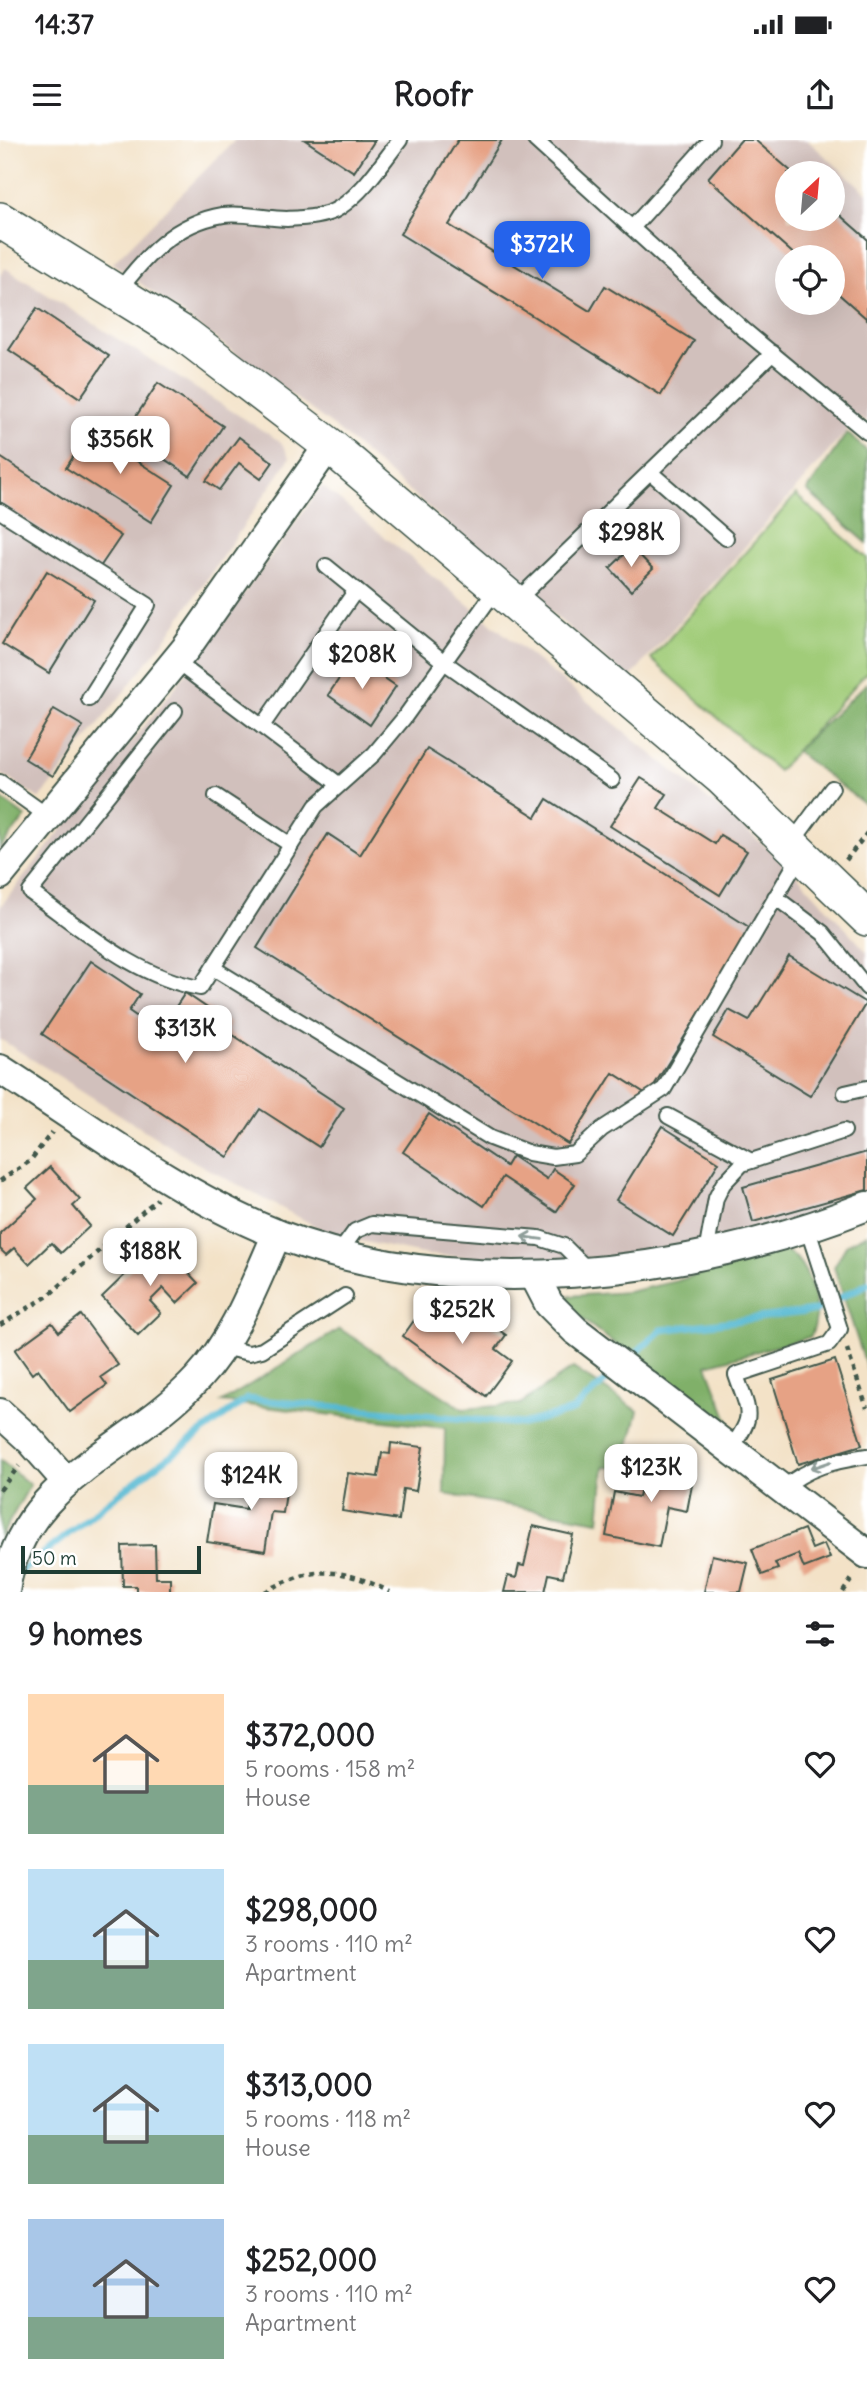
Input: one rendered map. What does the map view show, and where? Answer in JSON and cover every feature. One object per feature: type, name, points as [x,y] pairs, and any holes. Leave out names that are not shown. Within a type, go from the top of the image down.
[{"type":"street","points":[[0,220],[118,292],[229,366],[329,445],[722,778],[867,918]]},
{"type":"street","points":[[0,875],[175,661],[329,445]]},
{"type":"street","points":[[0,1069],[179,1184],[277,1234],[338,1253],[450,1273],[534,1275],[589,1271],[706,1253],[807,1227],[867,1206]]},
{"type":"street","points":[[5,1592],[15,1550],[24,1530],[44,1502],[66,1481],[177,1399],[200,1376],[221,1347],[244,1306],[277,1234]]},
{"type":"street","points":[[534,1275],[549,1304],[575,1330],[867,1554]]},
{"type":"street","points":[[0,1413],[31,1441],[66,1481]]},
{"type":"lane","points":[[118,292],[146,255],[191,224],[225,215],[267,219],[304,218],[338,209],[368,180],[400,140]]},
{"type":"lane","points":[[535,140],[773,353],[867,432]]},
{"type":"lane","points":[[632,228],[711,140]]},
{"type":"lane","points":[[175,712],[30,892],[145,972],[173,983],[200,988],[316,806],[337,783],[373,754],[404,718],[444,662],[506,595],[650,472],[773,353]]},
{"type":"lane","points":[[650,472],[726,538]]},
{"type":"lane","points":[[0,511],[148,605],[89,699]]},
{"type":"lane","points":[[326,566],[444,662],[612,780]]},
{"type":"lane","points":[[262,726],[356,590]]},
{"type":"lane","points":[[175,661],[337,783]]},
{"type":"lane","points":[[0,782],[49,817]]},
{"type":"lane","points":[[212,968],[490,1138],[529,1153],[553,1157],[575,1154],[602,1129],[664,1089],[775,897],[796,848],[832,788]]},
{"type":"lane","points":[[216,796],[291,845]]},
{"type":"lane","points":[[775,897],[823,933],[867,988]]},
{"type":"lane","points":[[845,1093],[867,1088]]},
{"type":"lane","points":[[667,1116],[751,1161]]},
{"type":"lane","points":[[706,1253],[719,1191],[742,1164],[844,1131]]},
{"type":"lane","points":[[338,1253],[355,1231],[372,1224],[539,1238],[564,1246],[589,1271]]},
{"type":"lane","points":[[730,1449],[747,1426],[749,1414],[736,1375],[829,1344],[839,1329],[807,1227]]},
{"type":"lane","points":[[221,1347],[248,1353],[262,1350],[345,1296]]},
{"type":"lane","points":[[782,1489],[803,1472],[832,1461],[867,1456]]},
{"type":"path","points":[[0,1181],[30,1161],[68,1113]]},
{"type":"path","points":[[0,1325],[48,1296],[150,1203],[179,1184]]},
{"type":"path","points":[[839,1329],[867,1408]]},
{"type":"path","points":[[265,1592],[287,1580],[313,1571],[345,1574],[390,1592]]},
{"type":"shaded area","points":[[235,140],[807,140],[831,161],[775,161],[775,231],[845,231],[845,174],[867,193],[867,423],[859,417],[629,679],[332,425],[113,263]]},
{"type":"shaded area","points":[[5,268],[281,442],[290,458],[170,633],[40,799],[0,773],[0,276]]},
{"type":"shaded area","points":[[322,486],[785,862],[867,952],[867,1191],[795,1220],[659,1255],[550,1260],[427,1255],[332,1235],[193,1161],[0,1039],[0,907],[180,681]]},
{"type":"green space","points":[[847,433],[867,451],[867,543],[807,491]]},
{"type":"green space","points":[[796,495],[867,558],[867,672],[778,771],[651,659]]},
{"type":"green space","points":[[867,683],[867,806],[796,751]]},
{"type":"green space","points":[[0,798],[26,817],[0,848]]},
{"type":"green space","points":[[867,1234],[867,1369],[834,1267],[847,1244]]},
{"type":"green space","points":[[782,1249],[795,1257],[807,1275],[816,1308],[814,1328],[810,1337],[707,1365],[728,1420],[720,1422],[566,1307],[569,1296],[628,1292],[677,1281]]},
{"type":"green space","points":[[340,1329],[463,1409],[520,1404],[573,1368],[638,1411],[623,1468],[604,1467],[599,1521],[444,1494],[445,1428],[222,1402]]},
{"type":"green space","points":[[0,1460],[30,1485],[0,1538]]},
{"type":"building","points":[[305,140],[375,140],[354,172]]},
{"type":"building","points":[[458,140],[502,140],[449,225],[590,311],[605,286],[694,341],[661,395],[400,234]]},
{"type":"building","points":[[741,140],[755,140],[779,161],[775,161],[775,231],[845,231],[845,220],[867,239],[867,319],[845,300],[845,245],[783,245],[708,178]]},
{"type":"building","points":[[37,308],[109,356],[80,398],[9,350]]},
{"type":"building","points":[[158,383],[223,426],[190,476],[125,433]]},
{"type":"building","points":[[90,431],[174,485],[151,522],[66,468]]},
{"type":"building","points":[[239,437],[273,462],[261,479],[239,463],[219,490],[206,481]]},
{"type":"building","points":[[0,457],[121,536],[100,567],[0,502]]},
{"type":"building","points":[[632,547],[653,569],[631,591],[610,568]]},
{"type":"building","points":[[47,571],[94,600],[49,673],[2,644]]},
{"type":"building","points":[[354,657],[396,686],[370,725],[328,695]]},
{"type":"building","points":[[54,709],[83,726],[53,776],[25,759]]},
{"type":"building","points":[[427,749],[536,817],[547,799],[752,929],[648,1095],[613,1073],[568,1144],[257,948],[328,834],[360,855]]},
{"type":"building","points":[[641,778],[667,794],[658,808],[715,844],[720,835],[747,851],[720,895],[610,826]]},
{"type":"building","points":[[789,956],[866,1003],[810,1096],[713,1037],[729,1010],[749,1021]]},
{"type":"building","points":[[91,961],[140,994],[129,1011],[159,1032],[185,993],[231,1024],[227,1031],[344,1108],[319,1147],[260,1109],[228,1157],[42,1034]]},
{"type":"building","points":[[429,1114],[506,1166],[512,1156],[547,1179],[553,1169],[575,1184],[556,1212],[503,1177],[484,1206],[403,1152]]},
{"type":"building","points":[[662,1126],[719,1162],[673,1236],[616,1200]]},
{"type":"building","points":[[867,1152],[867,1190],[753,1222],[743,1187]]},
{"type":"building","points":[[50,1167],[80,1200],[73,1206],[90,1226],[61,1253],[51,1243],[29,1264],[14,1248],[6,1255],[0,1249],[0,1233],[37,1199],[27,1188]]},
{"type":"building","points":[[168,1243],[186,1262],[182,1266],[198,1283],[177,1303],[163,1288],[150,1301],[161,1313],[138,1335],[102,1297],[134,1266],[140,1269]]},
{"type":"building","points":[[425,1305],[443,1317],[448,1313],[456,1319],[465,1307],[506,1335],[496,1349],[512,1361],[486,1396],[403,1336]]},
{"type":"building","points":[[81,1315],[118,1365],[101,1377],[107,1385],[70,1412],[38,1369],[32,1374],[15,1350],[52,1323],[59,1332]]},
{"type":"building","points":[[835,1360],[862,1445],[798,1464],[772,1380]]},
{"type":"building","points":[[391,1443],[423,1447],[416,1491],[403,1489],[399,1520],[342,1511],[348,1473],[378,1477],[382,1453],[390,1454]]},
{"type":"building","points":[[647,1460],[695,1469],[687,1511],[667,1507],[659,1547],[606,1536],[614,1492],[639,1497]]},
{"type":"building","points":[[252,1467],[289,1473],[283,1513],[271,1512],[265,1551],[207,1542],[213,1504],[246,1509]]},
{"type":"building","points":[[533,1526],[573,1535],[563,1577],[549,1574],[545,1592],[504,1592],[508,1576],[516,1578],[519,1565],[524,1566]]},
{"type":"building","points":[[804,1529],[812,1549],[824,1544],[830,1558],[804,1568],[798,1554],[775,1563],[778,1569],[762,1575],[752,1549]]},
{"type":"building","points":[[155,1545],[156,1578],[170,1578],[170,1592],[136,1592],[136,1586],[123,1586],[122,1546]]},
{"type":"building","points":[[712,1555],[748,1563],[741,1592],[704,1592]]},
{"type":"waterway","points":[[625,1363],[661,1330],[814,1311],[867,1284]]},
{"type":"waterway","points":[[19,1573],[113,1498],[247,1399],[522,1424],[572,1411],[617,1371]]}]
